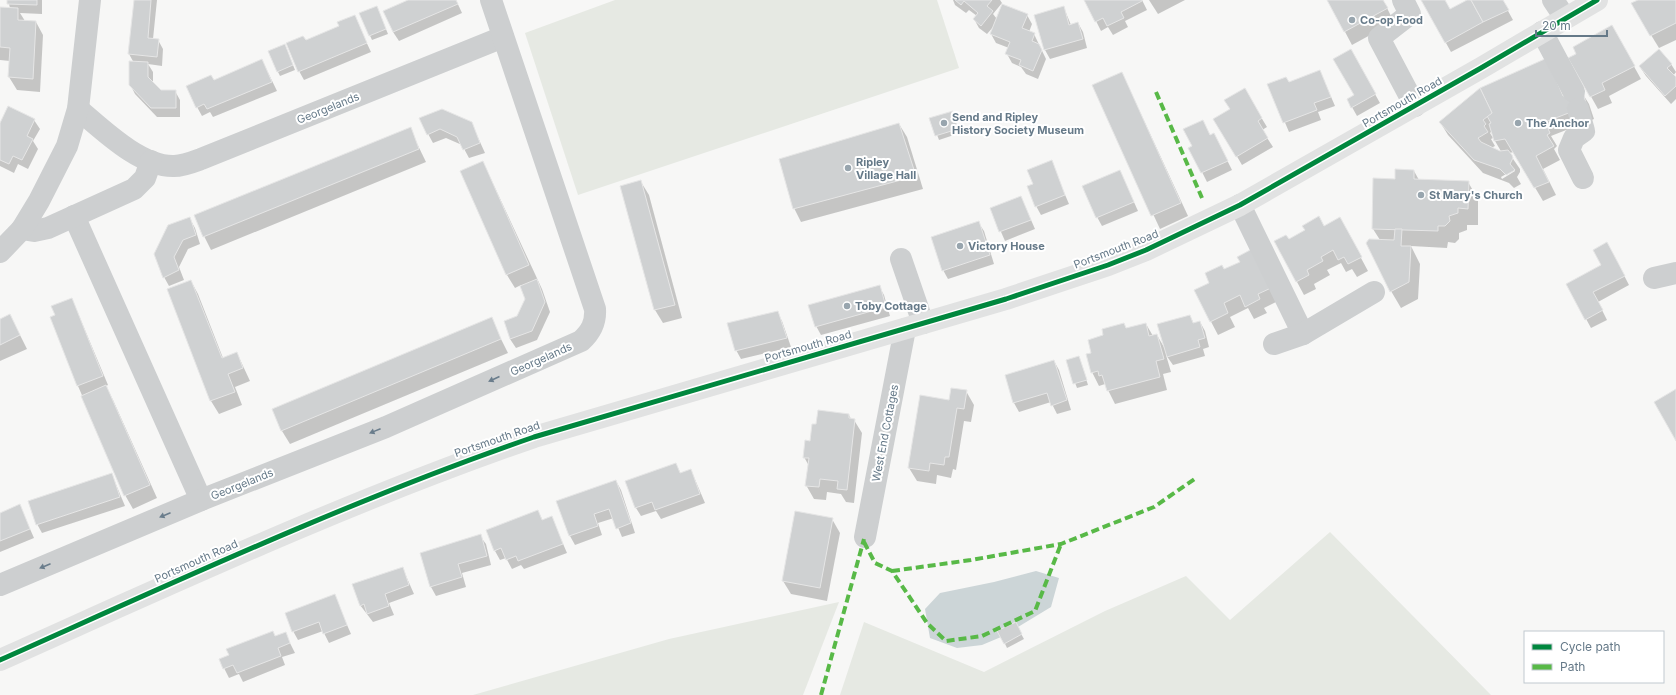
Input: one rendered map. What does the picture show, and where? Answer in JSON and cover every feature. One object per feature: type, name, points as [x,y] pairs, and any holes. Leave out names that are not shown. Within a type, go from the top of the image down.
[{"type":"main road","name":"Portsmouth Road","points":[[0,660],[230,556],[358,502],[457,463],[534,436],[1006,299],[1108,264],[1171,238],[1240,205],[1596,0]]},
{"type":"street","points":[[0,252],[22,229],[39,201],[67,146],[78,109],[90,0]]},
{"type":"street","name":"Georgelands","points":[[0,585],[201,500],[386,427],[581,341],[588,335],[596,318],[595,309],[491,0]]},
{"type":"street","points":[[1403,0],[1410,14],[1379,38],[1414,106]]},
{"type":"street","points":[[1553,0],[1565,18]]},
{"type":"street","points":[[1542,32],[1576,101],[1584,131],[1574,138],[1569,150],[1582,178]]},
{"type":"street","name":"Georgelands","points":[[78,109],[122,146],[151,161],[175,166],[201,159],[503,37]]},
{"type":"street","points":[[22,229],[34,231],[48,228],[141,184],[151,161]]},
{"type":"street","points":[[1240,205],[1303,334]]},
{"type":"street","name":"Georgelands","points":[[74,216],[201,500]]},
{"type":"street","points":[[902,259],[914,326]]},
{"type":"street","points":[[1654,278],[1676,273]]},
{"type":"street","points":[[1274,344],[1303,334],[1374,292]]},
{"type":"street","name":"West End Cottages","points":[[865,537],[914,326]]},
{"type":"shaded area","points":[[615,0],[937,0],[959,68],[578,195],[525,33]]},
{"type":"shaded area","points":[[1330,532],[1491,695],[840,695],[864,622],[984,672],[1105,611],[1186,576],[1230,620]]},
{"type":"shaded area","points":[[1036,571],[1059,578],[1051,607],[1018,627],[1015,622],[997,631],[1001,637],[982,645],[957,648],[930,638],[925,609],[940,593],[994,582]]},
{"type":"shaded area","points":[[839,602],[803,695],[473,695],[669,639]]},
{"type":"building","points":[[7,0],[37,0],[37,5],[7,4]]},
{"type":"building","points":[[134,0],[151,0],[148,38],[159,39],[157,57],[128,54]]},
{"type":"building","points":[[408,0],[456,0],[458,4],[393,32],[383,11]]},
{"type":"building","points":[[955,0],[992,0],[987,6],[993,11],[981,26],[973,19],[978,13],[964,1],[961,5]]},
{"type":"building","points":[[1084,0],[1142,1],[1121,12],[1124,18],[1107,26],[1103,18],[1095,22]]},
{"type":"building","name":"Co-op Food","points":[[1327,0],[1383,0],[1388,8],[1344,32]]},
{"type":"building","points":[[1421,0],[1445,0],[1450,9],[1467,0],[1471,0],[1483,22],[1445,43]]},
{"type":"building","points":[[1471,0],[1503,0],[1509,10],[1483,22]]},
{"type":"building","points":[[1638,0],[1676,0],[1676,23],[1650,36],[1631,3]]},
{"type":"building","points":[[1002,4],[1028,14],[1022,28],[1035,33],[1032,41],[1039,44],[1042,50],[1033,71],[1019,65],[1021,60],[1005,54],[1010,42],[990,34]]},
{"type":"building","points":[[377,6],[386,29],[369,36],[359,13]]},
{"type":"building","points":[[1064,6],[1069,25],[1078,22],[1083,39],[1044,50],[1034,15]]},
{"type":"building","points":[[0,7],[18,8],[18,20],[36,21],[33,79],[8,77],[10,48],[0,47]]},
{"type":"building","points":[[355,15],[367,43],[298,72],[286,43],[303,36],[306,40],[339,26],[337,22]]},
{"type":"building","points":[[1612,25],[1635,66],[1602,83],[1605,90],[1590,97],[1568,58],[1576,54],[1573,47]]},
{"type":"building","points":[[285,44],[293,65],[277,72],[268,51]]},
{"type":"building","points":[[1351,49],[1376,94],[1351,108],[1347,99],[1354,95],[1333,59]]},
{"type":"building","points":[[1659,49],[1672,64],[1667,68],[1676,77],[1676,86],[1665,96],[1639,66]]},
{"type":"building","name":"The Anchor","points":[[1547,58],[1563,96],[1582,90],[1587,106],[1545,122],[1550,133],[1547,135],[1554,146],[1536,156],[1549,182],[1534,188],[1505,139],[1494,141],[1489,124],[1491,123],[1487,116],[1492,113],[1480,88]]},
{"type":"building","points":[[262,59],[272,82],[207,109],[204,104],[196,108],[186,86],[211,75],[214,80]]},
{"type":"building","points":[[129,61],[148,62],[148,77],[161,90],[176,90],[176,108],[151,108],[129,85]]},
{"type":"building","points":[[1320,70],[1331,97],[1314,103],[1317,110],[1283,123],[1267,84],[1286,77],[1289,82]]},
{"type":"building","points":[[1122,72],[1181,203],[1151,216],[1092,85]]},
{"type":"building","points":[[1245,88],[1262,118],[1258,121],[1268,138],[1236,157],[1213,119],[1230,109],[1224,100]]},
{"type":"building","points":[[1480,88],[1492,113],[1483,120],[1486,124],[1484,126],[1488,132],[1478,138],[1481,142],[1500,151],[1508,150],[1512,155],[1513,158],[1510,164],[1515,170],[1506,175],[1500,169],[1474,160],[1439,122]]},
{"type":"building","points":[[8,106],[35,119],[27,136],[33,139],[22,160],[13,156],[9,164],[0,160],[0,123]]},
{"type":"building","points":[[442,109],[472,122],[480,143],[463,150],[457,137],[440,129],[427,135],[419,118]]},
{"type":"building","name":"Send and Ripley History Society Museum","points":[[953,111],[958,129],[935,136],[929,118]]},
{"type":"building","points":[[1203,120],[1210,135],[1214,133],[1228,161],[1201,173],[1188,148],[1192,146],[1183,129]]},
{"type":"building","name":"Ripley Village Hall","points":[[899,123],[916,176],[793,209],[779,159]]},
{"type":"building","points":[[411,127],[419,149],[203,237],[194,215]]},
{"type":"building","points":[[1052,160],[1065,195],[1035,207],[1027,186],[1033,184],[1027,170]]},
{"type":"building","points":[[483,161],[529,265],[506,275],[460,171]]},
{"type":"building","name":"St Mary's Church","points":[[1395,169],[1414,170],[1414,179],[1469,181],[1468,209],[1458,208],[1458,213],[1449,216],[1450,221],[1445,226],[1438,226],[1438,231],[1372,229],[1373,178],[1395,179]]},
{"type":"building","points":[[1120,170],[1134,202],[1096,218],[1082,186]]},
{"type":"building","points":[[641,180],[675,305],[654,310],[620,186]]},
{"type":"building","points":[[1021,196],[1031,220],[999,232],[990,208]]},
{"type":"building","points":[[1319,216],[1324,226],[1340,217],[1362,257],[1348,264],[1344,257],[1338,260],[1333,250],[1321,257],[1323,261],[1307,270],[1309,275],[1296,282],[1274,241],[1286,235],[1289,239],[1305,230],[1302,226]]},
{"type":"building","points":[[190,217],[196,235],[183,240],[174,257],[179,270],[163,278],[154,254],[168,225]]},
{"type":"building","name":"Victory House","points":[[979,221],[990,255],[942,271],[931,237]]},
{"type":"building","points":[[1395,229],[1402,229],[1401,246],[1411,246],[1409,282],[1390,292],[1366,243],[1369,239],[1394,240]]},
{"type":"building","points":[[1607,242],[1625,276],[1593,292],[1603,310],[1585,320],[1566,284],[1601,265],[1593,250]]},
{"type":"building","points":[[1252,249],[1271,288],[1258,294],[1260,299],[1245,307],[1240,295],[1224,303],[1228,313],[1210,322],[1194,290],[1209,283],[1205,273],[1222,265],[1224,269],[1240,262],[1237,257]]},
{"type":"building","points":[[537,279],[545,302],[532,331],[510,339],[504,321],[517,316],[525,299],[520,286]]},
{"type":"building","points":[[191,280],[222,358],[237,352],[243,368],[228,374],[235,392],[210,401],[167,289]]},
{"type":"building","name":"Toby Cottage","points":[[880,285],[886,307],[815,327],[808,305]]},
{"type":"building","points":[[72,298],[103,376],[77,386],[50,317],[55,315],[51,306]]},
{"type":"building","points":[[778,311],[787,338],[735,351],[727,323]]},
{"type":"building","points":[[10,314],[20,335],[0,345],[0,319]]},
{"type":"building","points":[[1190,315],[1193,323],[1200,321],[1205,338],[1198,340],[1200,347],[1167,357],[1157,324]]},
{"type":"building","points":[[492,317],[501,339],[281,431],[272,409]]},
{"type":"building","points":[[1124,323],[1126,328],[1146,323],[1149,336],[1157,334],[1164,359],[1156,361],[1160,377],[1107,391],[1102,375],[1099,376],[1098,371],[1091,373],[1086,354],[1091,353],[1088,340],[1103,335],[1102,329]]},
{"type":"building","points":[[1079,356],[1087,380],[1073,384],[1066,360]]},
{"type":"building","points":[[1054,360],[1067,400],[1051,406],[1047,393],[1013,403],[1005,375]]},
{"type":"building","points":[[106,385],[150,485],[124,496],[81,396]]},
{"type":"building","points":[[951,388],[967,390],[964,409],[957,408],[949,457],[945,457],[944,465],[930,463],[929,471],[908,468],[920,395],[949,400]]},
{"type":"building","points":[[1676,389],[1676,441],[1654,402]]},
{"type":"building","points":[[818,410],[849,414],[849,418],[855,419],[847,490],[837,489],[838,481],[820,479],[819,487],[805,486],[809,458],[803,458],[805,440],[810,441],[812,424],[816,424]]},
{"type":"building","points":[[676,463],[680,473],[691,469],[700,494],[655,510],[652,502],[635,508],[625,481]]},
{"type":"building","points":[[112,473],[120,497],[36,525],[28,501]]},
{"type":"building","points":[[616,480],[631,523],[616,529],[609,509],[594,514],[598,526],[569,536],[556,501]]},
{"type":"building","points":[[20,504],[30,529],[0,541],[0,513]]},
{"type":"building","points":[[538,510],[542,520],[552,516],[563,544],[518,561],[516,556],[506,560],[501,548],[494,551],[486,530]]},
{"type":"building","points":[[795,511],[833,518],[820,588],[782,581]]},
{"type":"building","points":[[481,534],[487,556],[458,564],[462,577],[430,587],[420,553]]},
{"type":"building","points":[[403,567],[409,585],[385,594],[389,606],[367,614],[364,604],[360,606],[352,584]]},
{"type":"building","points":[[335,594],[347,625],[323,634],[319,622],[292,632],[285,613]]},
{"type":"building","points":[[1016,622],[1022,634],[1004,644],[997,631]]},
{"type":"building","points":[[273,631],[275,636],[286,632],[290,643],[278,648],[281,656],[237,673],[233,665],[223,669],[219,659],[229,655],[226,649]]},
{"type":"marked path","points":[[1156,92],[1202,198]]},
{"type":"marked path","points":[[892,571],[971,560],[1061,544],[1154,507],[1196,478]]},
{"type":"marked path","points":[[821,695],[864,539]]},
{"type":"marked path","points":[[864,542],[875,563],[892,571],[927,623],[946,641],[982,636],[1035,611],[1061,544]]},
{"type":"cycle path","points":[[0,660],[265,542],[331,514],[466,461],[534,437],[1006,299],[1108,265],[1146,250],[1240,205],[1481,68],[1597,0]]},
{"type":"place","name":"Co-op Food","points":[[1352,20]]},
{"type":"place","name":"Send and Ripley History Society Museum","points":[[944,123]]},
{"type":"place","name":"The Anchor","points":[[1518,123]]},
{"type":"place","name":"Ripley Village Hall","points":[[848,168]]},
{"type":"place","name":"St Mary's Church","points":[[1421,195]]},
{"type":"place","name":"Victory House","points":[[960,246]]},
{"type":"place","name":"Toby Cottage","points":[[847,306]]}]
